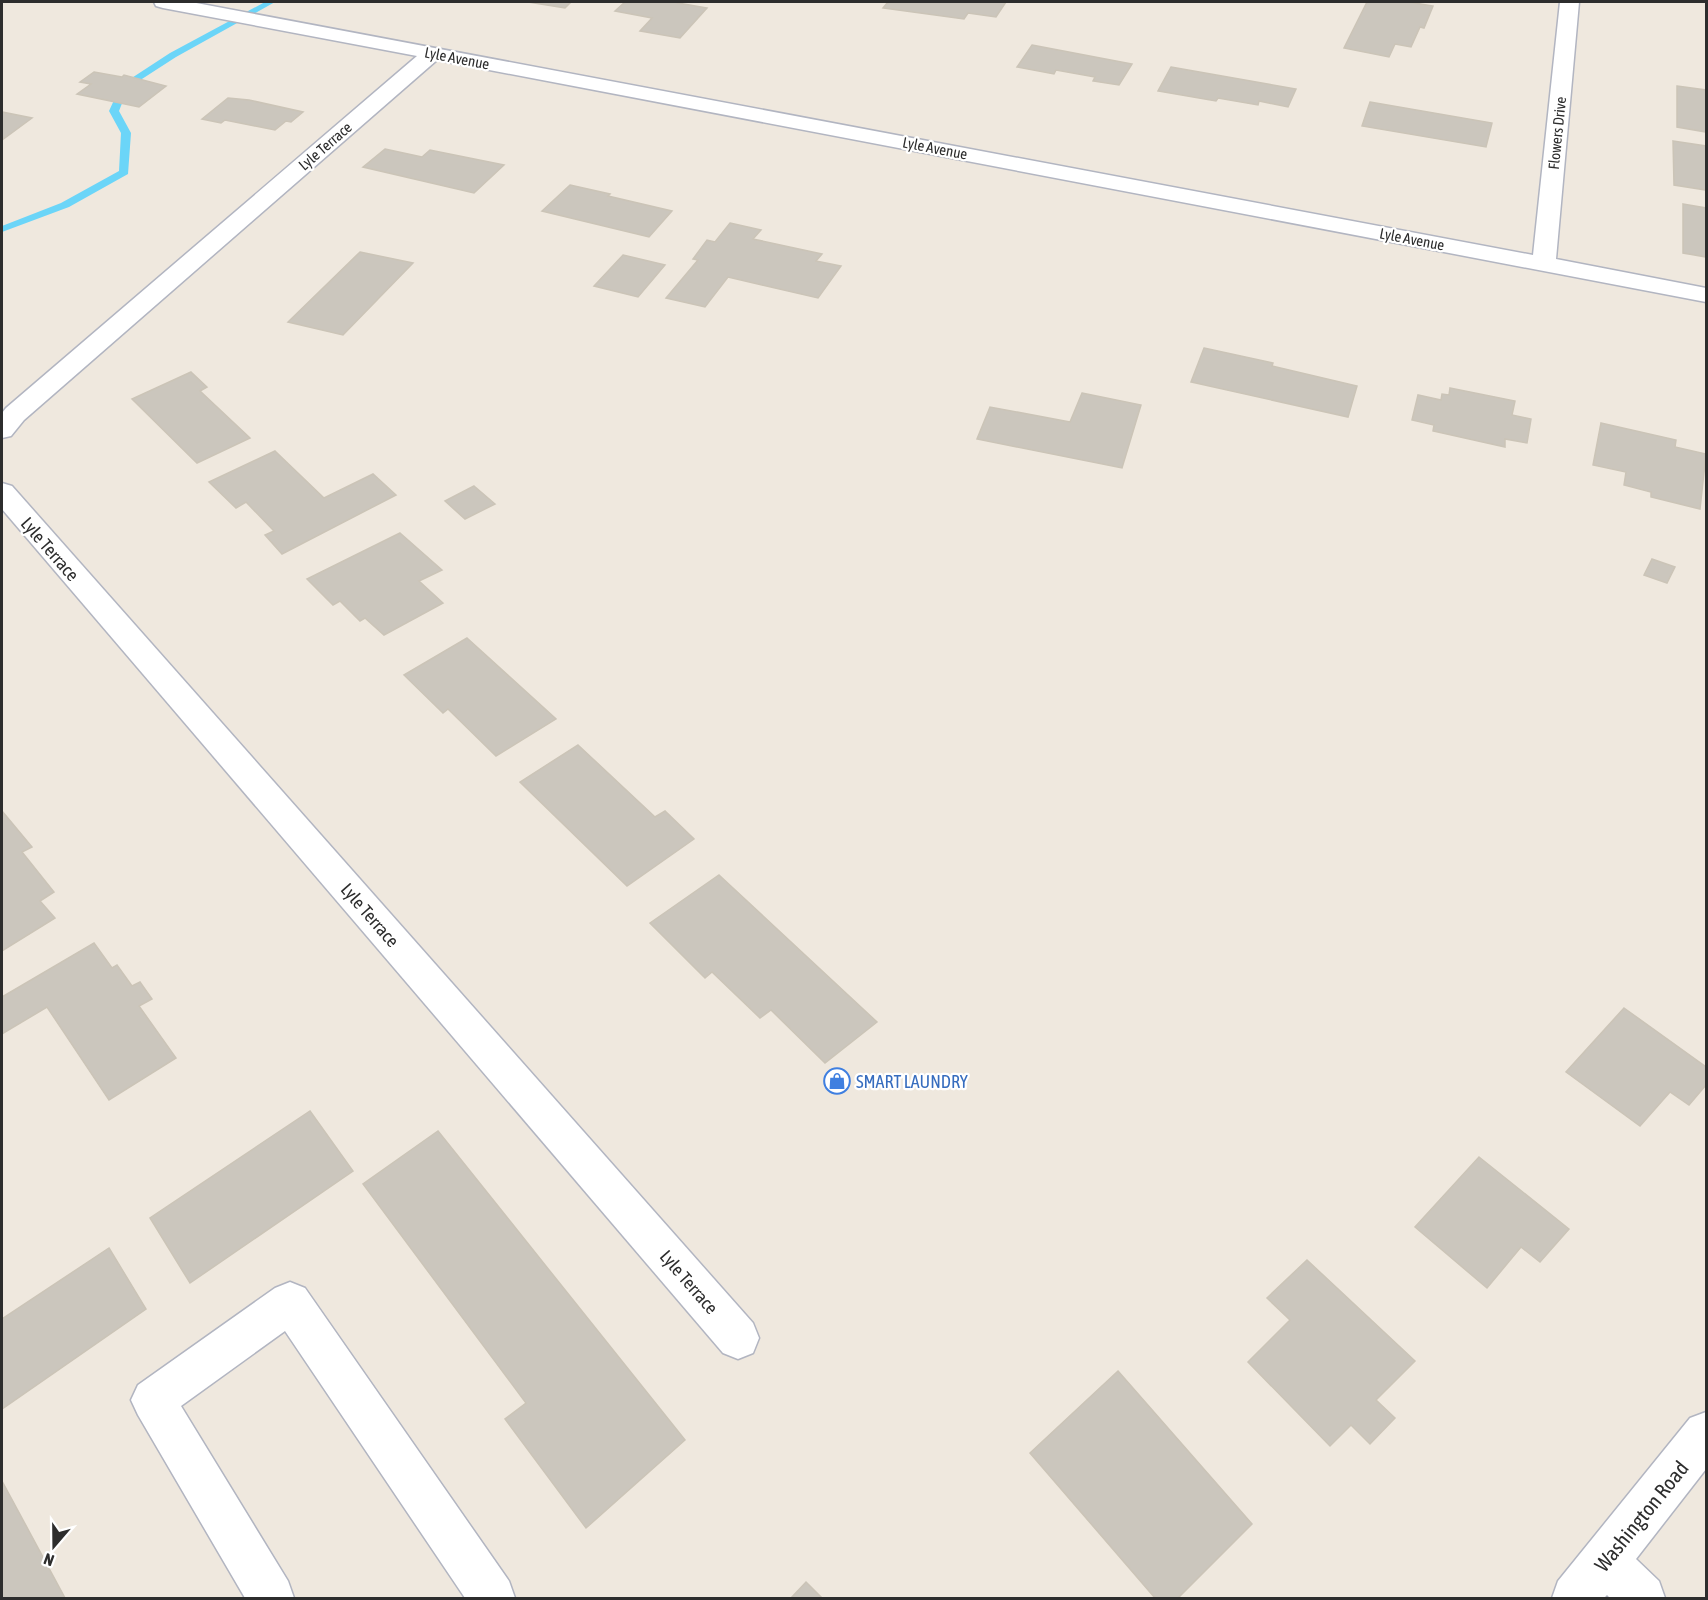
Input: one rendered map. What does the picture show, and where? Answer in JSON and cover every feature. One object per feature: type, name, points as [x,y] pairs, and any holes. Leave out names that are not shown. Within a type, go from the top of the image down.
[{"type":"street","name":"Lyle Avenue","points":[[163,2],[1707,295]]},
{"type":"street","name":"Flowers Drive","points":[[1544,264],[1570,2]]},
{"type":"street","name":"Lyle Terrace","points":[[2,430],[15,414],[433,53]]},
{"type":"street","name":"Lyle Terrace","points":[[2,492],[738,1338]]},
{"type":"street","points":[[271,1599],[153,1400],[290,1302],[492,1599]]},
{"type":"street","name":"Washington Road","points":[[1575,1599],[1707,1434]]},
{"type":"street","points":[[1605,1561],[1642,1599]]},
{"type":"building","points":[[528,2],[571,2],[565,8]]},
{"type":"building","points":[[625,2],[679,2],[707,8],[680,38],[640,31],[652,18],[615,11]]},
{"type":"building","points":[[888,2],[1006,2],[996,17],[968,13],[964,19],[883,8]]},
{"type":"building","points":[[1367,2],[1409,2],[1433,6],[1424,28],[1420,27],[1411,47],[1395,44],[1389,57],[1344,48]]},
{"type":"building","points":[[1032,45],[1132,64],[1119,85],[1093,81],[1095,77],[1056,70],[1054,74],[1017,67]]},
{"type":"building","points":[[1171,67],[1296,89],[1288,107],[1259,101],[1258,105],[1218,98],[1216,101],[1158,91]]},
{"type":"building","points":[[94,72],[122,77],[124,75],[166,86],[139,107],[77,94],[91,84],[80,82]]},
{"type":"building","points":[[1677,86],[1706,90],[1706,132],[1677,127]]},
{"type":"building","points":[[228,98],[249,100],[303,112],[291,122],[286,121],[275,130],[225,120],[221,123],[202,119]]},
{"type":"building","points":[[1370,102],[1492,123],[1486,147],[1362,126]]},
{"type":"building","points":[[2,112],[32,118],[2,140]]},
{"type":"building","points":[[1673,141],[1706,146],[1706,190],[1674,185]]},
{"type":"building","points":[[385,149],[422,157],[430,150],[504,165],[474,193],[363,167]]},
{"type":"building","points":[[570,185],[672,211],[649,237],[542,211]]},
{"type":"building","points":[[1683,204],[1706,208],[1706,257],[1683,253]]},
{"type":"building","points":[[730,223],[761,230],[753,239],[822,254],[816,261],[841,266],[818,298],[728,277],[705,307],[666,298],[698,260],[693,259],[707,240],[715,242]]},
{"type":"building","points":[[360,252],[413,263],[343,335],[288,322]]},
{"type":"building","points":[[623,255],[665,265],[638,297],[594,286]]},
{"type":"building","points":[[1204,348],[1273,363],[1272,366],[1357,386],[1348,417],[1191,382]]},
{"type":"building","points":[[191,372],[207,387],[200,391],[250,438],[197,463],[132,399]]},
{"type":"building","points":[[1450,388],[1515,401],[1512,415],[1531,419],[1527,443],[1505,439],[1505,447],[1433,431],[1434,425],[1412,420],[1418,395],[1441,400],[1442,394],[1449,395]]},
{"type":"building","points":[[1082,393],[1141,405],[1122,468],[977,439],[990,407],[1070,422]]},
{"type":"building","points":[[1601,423],[1676,440],[1675,447],[1706,454],[1700,509],[1651,497],[1651,492],[1624,485],[1626,472],[1593,465]]},
{"type":"building","points":[[275,451],[324,498],[373,474],[396,495],[282,554],[265,535],[274,531],[246,502],[236,508],[209,482]]},
{"type":"building","points":[[474,486],[495,504],[465,519],[445,501]]},
{"type":"building","points":[[400,533],[442,570],[419,581],[443,603],[384,635],[365,618],[360,621],[340,601],[333,605],[307,579]]},
{"type":"building","points":[[1652,559],[1675,567],[1667,583],[1644,575]]},
{"type":"building","points":[[467,638],[556,719],[496,756],[448,709],[443,713],[404,675]]},
{"type":"building","points":[[578,745],[655,817],[665,811],[694,839],[627,886],[520,782]]},
{"type":"building","points":[[2,811],[32,847],[22,852],[54,892],[40,901],[55,918],[2,951]]},
{"type":"building","points":[[719,875],[877,1022],[825,1063],[771,1010],[760,1018],[712,972],[705,978],[650,923]]},
{"type":"building","points":[[94,943],[112,968],[117,965],[132,986],[140,982],[152,999],[139,1006],[176,1058],[109,1100],[47,1007],[2,1034],[2,997]]},
{"type":"building","points":[[1624,1008],[1706,1067],[1706,1085],[1689,1105],[1670,1092],[1640,1126],[1566,1072]]},
{"type":"building","points":[[310,1111],[353,1171],[190,1283],[150,1218]]},
{"type":"building","points":[[438,1131],[685,1440],[586,1528],[505,1419],[526,1403],[363,1184]]},
{"type":"building","points":[[1479,1157],[1569,1229],[1540,1262],[1521,1247],[1487,1288],[1415,1227]]},
{"type":"building","points":[[109,1248],[146,1309],[2,1409],[2,1319]]},
{"type":"building","points":[[1307,1260],[1415,1361],[1376,1400],[1395,1418],[1370,1444],[1351,1425],[1330,1446],[1248,1362],[1290,1320],[1267,1298]]},
{"type":"building","points":[[1118,1371],[1252,1524],[1178,1598],[1155,1598],[1030,1453]]},
{"type":"building","points":[[2,1481],[65,1598],[2,1598]]},
{"type":"building","points":[[806,1582],[822,1598],[791,1598]]},
{"type":"waterway","points":[[2,229],[65,205],[124,172],[126,133],[114,111],[124,87],[173,55],[271,2]]},
{"type":"place","name":"SMART LAUNDRY","points":[[837,1081]]}]
